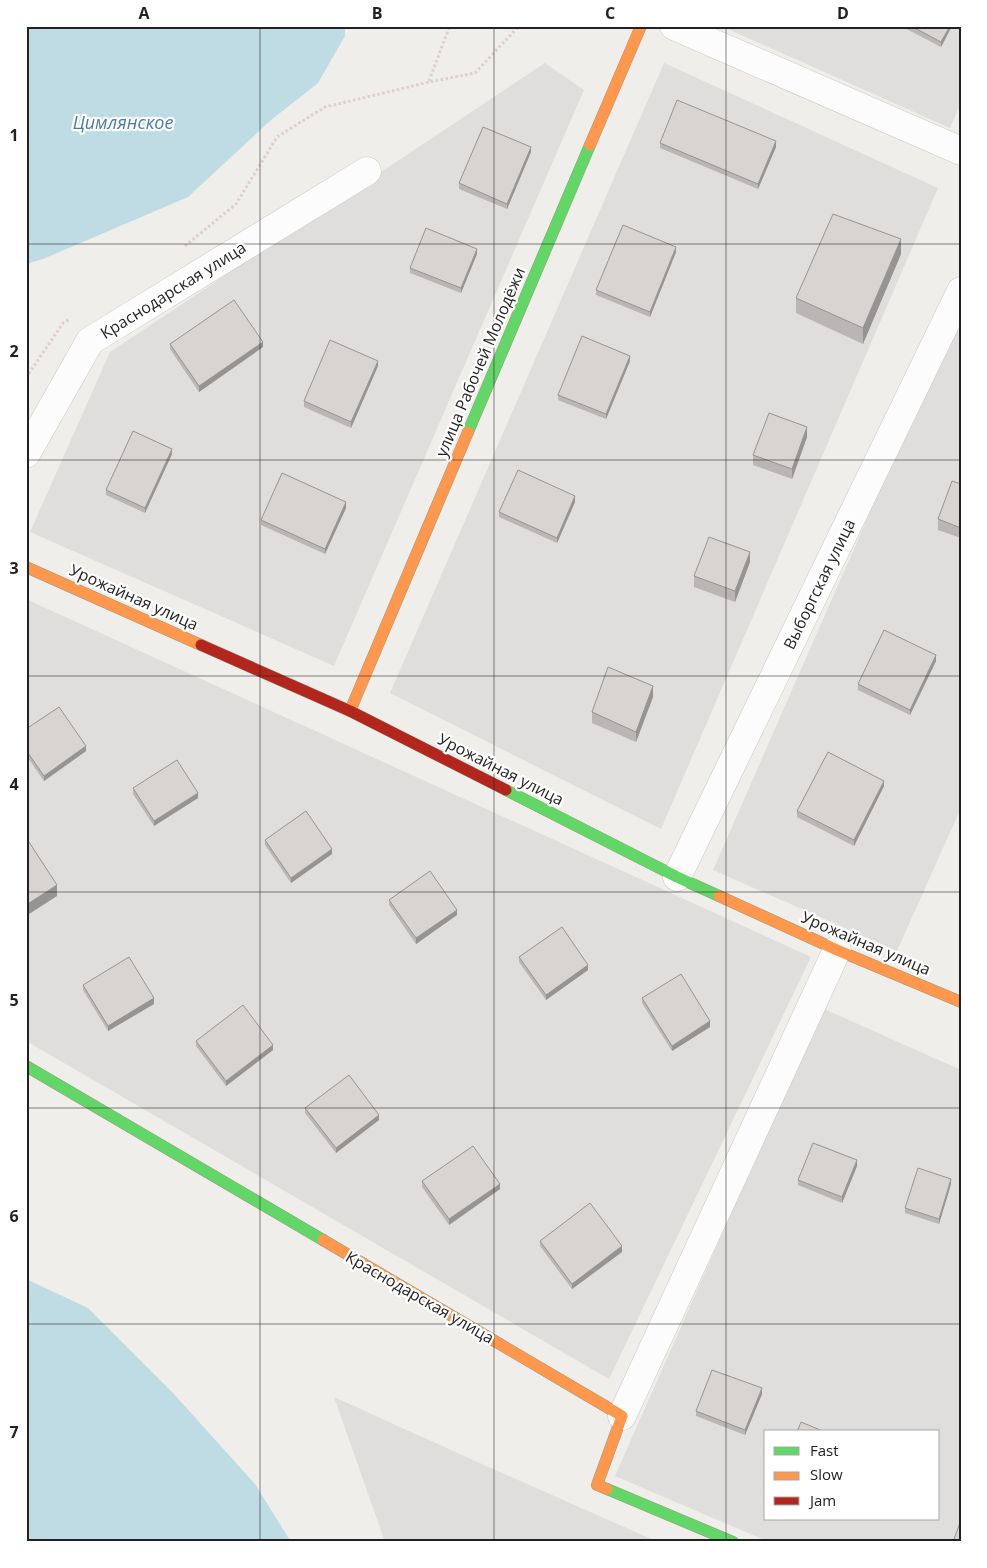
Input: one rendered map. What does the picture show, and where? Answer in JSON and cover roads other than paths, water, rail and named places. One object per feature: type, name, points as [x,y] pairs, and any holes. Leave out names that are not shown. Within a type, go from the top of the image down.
[{"type":"street","name":"улица Рабочей Молодёжи","points":[[350,711],[641,26]]},
{"type":"street","points":[[674,26],[961,151]]},
{"type":"street","name":"Краснодарская улица","points":[[26,454],[90,341],[367,171]]},
{"type":"street","name":"Выборгская улица","points":[[677,877],[961,291]]},
{"type":"street","name":"Урожайная улица","points":[[26,567],[350,711],[677,877],[837,950],[961,1002]]},
{"type":"street","points":[[733,1542],[597,1485],[622,1416],[837,950]]},
{"type":"street","name":"Краснодарская улица","points":[[26,1066],[622,1416]]},
{"type":"water","name":"Цимлянское","points":[[26,26],[345,26],[345,36],[318,83],[271,120],[188,197],[43,259],[26,264]]},
{"type":"water","points":[[26,1279],[88,1308],[172,1392],[255,1484],[291,1542],[26,1542]]}]
